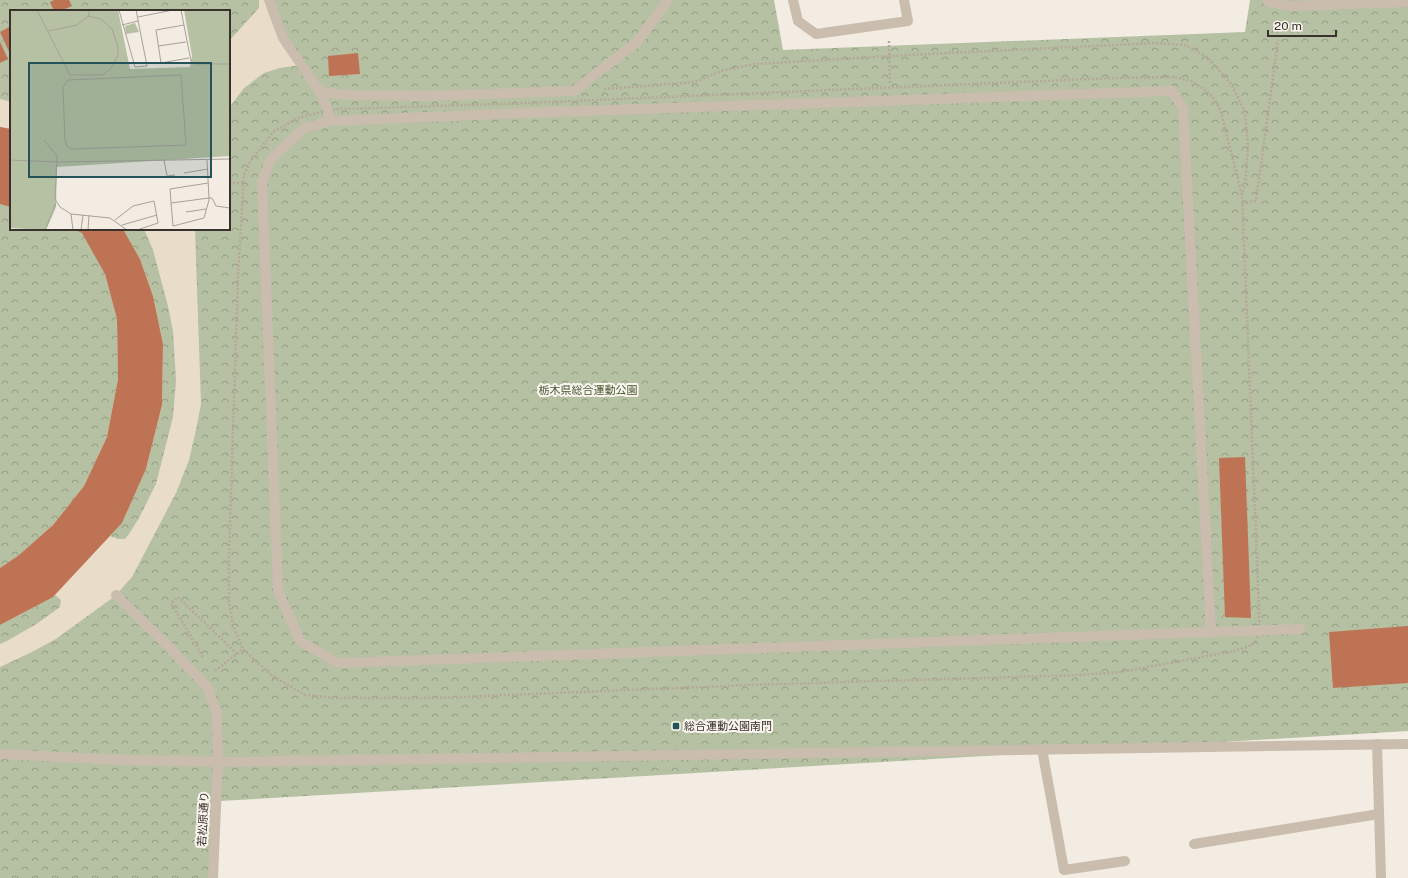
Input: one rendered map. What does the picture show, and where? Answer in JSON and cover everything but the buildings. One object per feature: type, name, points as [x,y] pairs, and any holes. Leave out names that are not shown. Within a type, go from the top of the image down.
[{"type":"street","points":[[269,0],[283,38],[320,92],[328,110],[329,121]]},
{"type":"street","points":[[320,92],[351,95],[424,96],[574,91],[637,42],[668,0]]},
{"type":"street","points":[[793,0],[798,22],[816,34],[908,22],[904,0]]},
{"type":"street","points":[[1267,0],[1269,2],[1291,6],[1408,2]]},
{"type":"street","points":[[1211,632],[1183,108],[1172,91],[329,121],[305,128],[290,140],[271,159],[262,182],[278,591],[300,641],[338,663],[1300,630]]},
{"type":"street","name":"若松原通り","points":[[116,594],[167,644],[208,688],[217,715],[218,762],[213,878]]},
{"type":"street","points":[[1376,744],[1381,878]]},
{"type":"street","points":[[0,754],[124,760],[218,762],[1408,744]]},
{"type":"street","points":[[1042,749],[1064,870],[1125,861]]},
{"type":"street","points":[[1194,844],[1379,814]]},
{"type":"path","points":[[1242,203],[1256,202],[1278,40]]},
{"type":"path","points":[[574,91],[696,82],[724,70],[756,64],[1156,43],[1185,45],[1207,57],[1232,85],[1245,112],[1248,147],[1245,184],[1242,195]]},
{"type":"path","points":[[889,56],[890,88]]},
{"type":"path","points":[[1114,78],[1175,78],[1191,81],[1204,89],[1212,96],[1220,109],[1242,195],[1242,203],[1258,631],[1255,641],[1246,648],[1120,672],[1080,675],[436,698],[337,698],[305,695],[270,675],[243,649],[233,626],[229,602],[229,556],[238,276],[244,174],[250,162],[273,132],[298,118],[328,110],[1114,78]]},
{"type":"path","points":[[205,660],[171,603],[178,597],[236,654]]},
{"type":"path","points":[[213,673],[243,649]]},
{"type":"green space","name":"栃木県総合運動公園","points":[[0,0],[774,0],[783,50],[1245,32],[1250,0],[1408,0],[1408,731],[220,801],[217,878],[0,878]]},
{"type":"shaded area","points":[[259,0],[269,0],[301,65],[280,68],[264,73],[244,88],[230,107],[230,40],[259,8]]},
{"type":"shaded area","points":[[0,99],[10,102],[10,129],[0,127]]},
{"type":"shaded area","points":[[124,230],[140,259],[153,296],[163,344],[162,405],[146,469],[122,523],[110,536],[118,539],[125,539],[139,518],[156,484],[173,417],[176,381],[173,331],[153,250],[144,230],[195,230],[201,404],[189,460],[176,493],[132,577],[115,596],[56,639],[0,667],[0,644],[38,623],[60,607],[61,600],[55,595],[0,625],[0,568],[19,555],[53,525],[84,486],[107,437],[118,379],[117,319],[105,274]]},
{"type":"place","name":"総合運動公園南門","points":[[676,726]]}]
